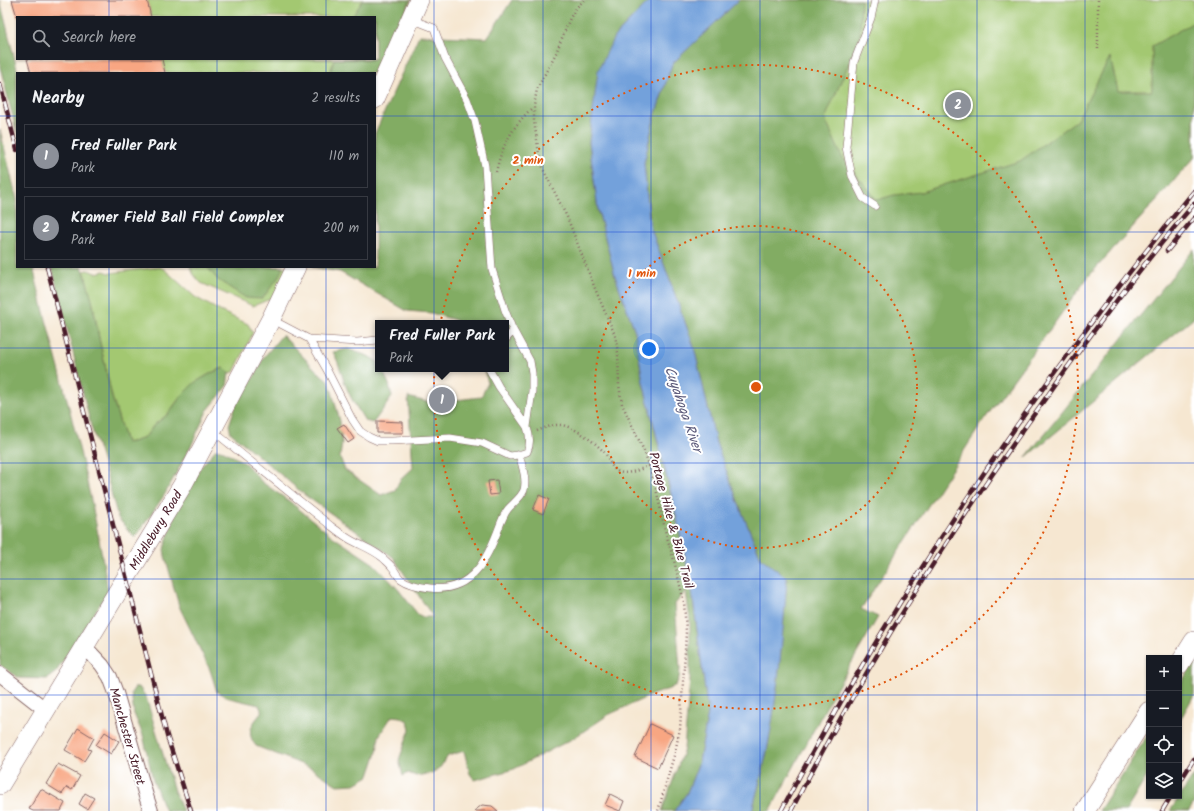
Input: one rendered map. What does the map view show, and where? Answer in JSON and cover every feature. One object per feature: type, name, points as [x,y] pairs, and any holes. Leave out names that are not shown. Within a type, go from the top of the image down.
[{"type":"street","points":[[376,97],[419,0]]},
{"type":"street","name":"Middlebury Road","points":[[0,785],[182,486],[271,319],[296,268]]},
{"type":"street","points":[[1182,660],[1194,641]]},
{"type":"street","name":"Manchester Street","points":[[84,646],[102,665],[110,678],[116,693],[151,811]]},
{"type":"street","points":[[0,674],[46,710]]},
{"type":"street","points":[[1085,811],[1146,716]]},
{"type":"lane","points":[[875,0],[872,18],[854,62],[846,147],[852,176],[863,198],[875,206]]},
{"type":"lane","points":[[411,19],[434,28],[445,58],[467,99],[475,121],[485,166],[492,269],[508,320]]},
{"type":"lane","points":[[271,319],[309,339],[357,342],[375,340]]},
{"type":"lane","points":[[309,339],[352,419],[360,431],[368,437],[378,441],[450,438],[482,443],[510,456],[527,452],[529,447],[528,431],[532,391],[532,373],[530,361],[509,322]]},
{"type":"lane","points":[[509,336],[513,331]]},
{"type":"lane","points":[[492,372],[499,387],[528,431]]},
{"type":"lane","points":[[212,430],[331,526],[382,558],[392,566],[400,579],[420,587],[432,588],[455,586],[465,581],[476,571],[487,557],[504,516],[508,509],[524,491],[525,481],[519,454]]},
{"type":"path","name":"Portage Hike & Bike Trail","points":[[584,0],[577,7],[570,18],[556,53],[537,90],[534,106],[539,154],[544,171],[567,217],[615,335],[618,353],[618,385],[622,404],[645,453],[655,484],[666,534],[684,602],[686,631],[680,730],[658,811]]},
{"type":"path","points":[[1098,0],[1098,50]]},
{"type":"path","points":[[495,179],[499,158],[506,140],[524,116],[534,106]]},
{"type":"path","points":[[528,431],[560,424],[569,427],[594,443],[605,454],[615,470],[620,473],[627,473],[649,466]]},
{"type":"green space","points":[[0,0],[18,72],[16,72],[16,129],[0,67]]},
{"type":"green space","points":[[147,0],[412,0],[376,72],[165,72],[162,60],[376,60],[376,16],[151,16]]},
{"type":"green space","points":[[363,0],[410,0],[376,78],[376,72],[330,72],[334,60],[376,60],[376,16],[353,16]]},
{"type":"green space","points":[[512,0],[650,0],[614,37],[589,142],[598,210],[615,276],[635,331],[643,382],[691,584],[708,713],[699,762],[687,793],[674,811],[662,811],[684,749],[690,679],[690,621],[686,591],[675,604],[680,669],[679,678],[676,685],[669,689],[654,694],[608,715],[572,739],[514,769],[475,780],[470,774],[464,751],[448,756],[439,769],[432,773],[416,776],[408,773],[403,776],[399,760],[410,729],[408,721],[400,717],[392,716],[379,736],[377,752],[369,776],[355,784],[337,785],[311,768],[256,746],[250,732],[255,720],[262,712],[259,705],[229,698],[217,692],[210,670],[179,606],[165,556],[164,549],[176,510],[200,468],[216,449],[224,451],[245,463],[262,482],[289,501],[332,536],[374,564],[398,589],[420,617],[433,617],[393,557],[306,496],[231,433],[229,425],[237,402],[255,375],[264,357],[282,335],[318,372],[329,381],[340,421],[342,443],[340,457],[345,470],[381,495],[395,490],[400,480],[413,468],[408,397],[431,403],[481,397],[488,383],[485,372],[509,372],[509,320],[455,320],[431,313],[407,311],[340,272],[318,268],[376,268],[376,131],[419,35],[487,38]]},
{"type":"green space","points":[[739,0],[1194,0],[1194,158],[1088,277],[984,420]]},
{"type":"green space","points":[[739,0],[861,0],[860,37],[825,119],[842,157],[877,200],[894,195],[921,192],[1020,161],[1077,120],[1110,57],[1118,91],[1152,91],[1152,46],[1194,22],[1194,158],[1088,277],[984,420],[861,609],[878,617],[830,700],[770,811],[752,811],[771,730],[787,578],[761,558],[716,443],[694,347],[650,226],[644,163],[654,119],[672,64]]},
{"type":"green space","points":[[0,130],[16,196],[16,268],[33,268],[86,479],[96,524],[108,592],[56,672],[47,679],[19,678],[0,665]]},
{"type":"green space","points":[[1194,249],[1194,318],[1025,458]]},
{"type":"green space","points":[[52,268],[82,268],[84,271],[92,300],[112,397],[126,443],[136,441],[146,436],[154,425],[167,415],[182,395],[194,383],[213,372],[224,368],[229,373],[227,387],[207,411],[192,444],[165,494],[135,538],[118,518],[107,476],[91,426]]},
{"type":"green space","points":[[151,268],[164,269],[195,297],[248,324],[253,333],[234,372],[229,373],[223,368],[195,383],[182,395],[167,415],[154,425],[146,436],[136,441],[126,443],[112,397],[92,300],[84,271],[88,270],[96,273],[104,271],[110,273]]},
{"type":"green space","points":[[190,268],[288,268],[275,297],[253,306],[201,283]]},
{"type":"green space","points":[[208,268],[283,268],[278,278],[262,299],[246,298],[218,280]]},
{"type":"green space","points":[[348,349],[368,356],[375,360],[375,372],[383,372],[389,384],[392,397],[373,423],[365,421],[350,395],[333,352]]},
{"type":"green space","points":[[1194,662],[1194,695],[1182,717],[1182,691],[1182,681]]},
{"type":"green space","points":[[135,687],[139,687],[146,697],[174,791],[183,811],[165,811],[153,780],[143,735],[134,714],[131,693]]},
{"type":"green space","points":[[1146,738],[1146,778],[1126,811],[1099,811]]},
{"type":"green space","points":[[1194,775],[1194,803],[1189,811],[1170,811],[1178,799],[1182,799],[1182,793]]},
{"type":"water","name":"Cuyahoga River","points":[[650,0],[739,0],[672,64],[654,119],[644,163],[650,226],[694,347],[716,443],[761,558],[787,578],[782,643],[771,730],[752,811],[674,811],[687,793],[699,762],[708,713],[691,584],[674,506],[643,382],[635,331],[615,276],[598,210],[589,142],[598,71],[614,37]]},
{"type":"building","points":[[12,0],[147,0],[151,16],[17,16]]},
{"type":"building","points":[[27,60],[162,60],[165,72],[31,72]]},
{"type":"building","points":[[377,421],[403,422],[403,433],[377,433]]},
{"type":"building","points":[[344,424],[354,439],[348,443],[337,428]]},
{"type":"building","points":[[497,480],[499,494],[490,495],[488,481]]},
{"type":"building","points":[[539,495],[549,499],[543,514],[533,510]]},
{"type":"building","points":[[650,724],[673,735],[658,768],[635,757]]},
{"type":"building","points":[[78,728],[94,738],[88,749],[91,750],[84,761],[65,750]]},
{"type":"building","points":[[105,732],[119,741],[111,754],[96,745]]},
{"type":"building","points":[[58,764],[80,776],[72,790],[67,787],[62,794],[46,784]]},
{"type":"building","points":[[41,789],[65,803],[61,811],[33,811],[29,809]]},
{"type":"building","points":[[85,793],[94,798],[87,809],[79,804]]},
{"type":"building","points":[[610,794],[624,801],[620,811],[605,805]]},
{"type":"building","points":[[482,805],[492,806],[498,811],[474,811]]},
{"type":"railway","points":[[0,84],[16,146]]},
{"type":"railway","points":[[781,811],[872,648],[972,490],[1080,338],[1194,191]]},
{"type":"railway","points":[[791,811],[848,705],[879,652],[910,600],[976,499],[1010,448],[1099,324],[1136,275],[1194,204]]},
{"type":"railway","points":[[1167,251],[1194,218]]},
{"type":"railway","points":[[47,268],[167,736],[191,811]]},
{"type":"railway","points":[[1182,778],[1194,759]]},
{"type":"railway","points":[[1162,811],[1169,799]]},
{"type":"place","name":"Kramer Field Ball Field Complex","points":[[958,105]]},
{"type":"place","name":"Fred Fuller Park","points":[[442,400]]}]
